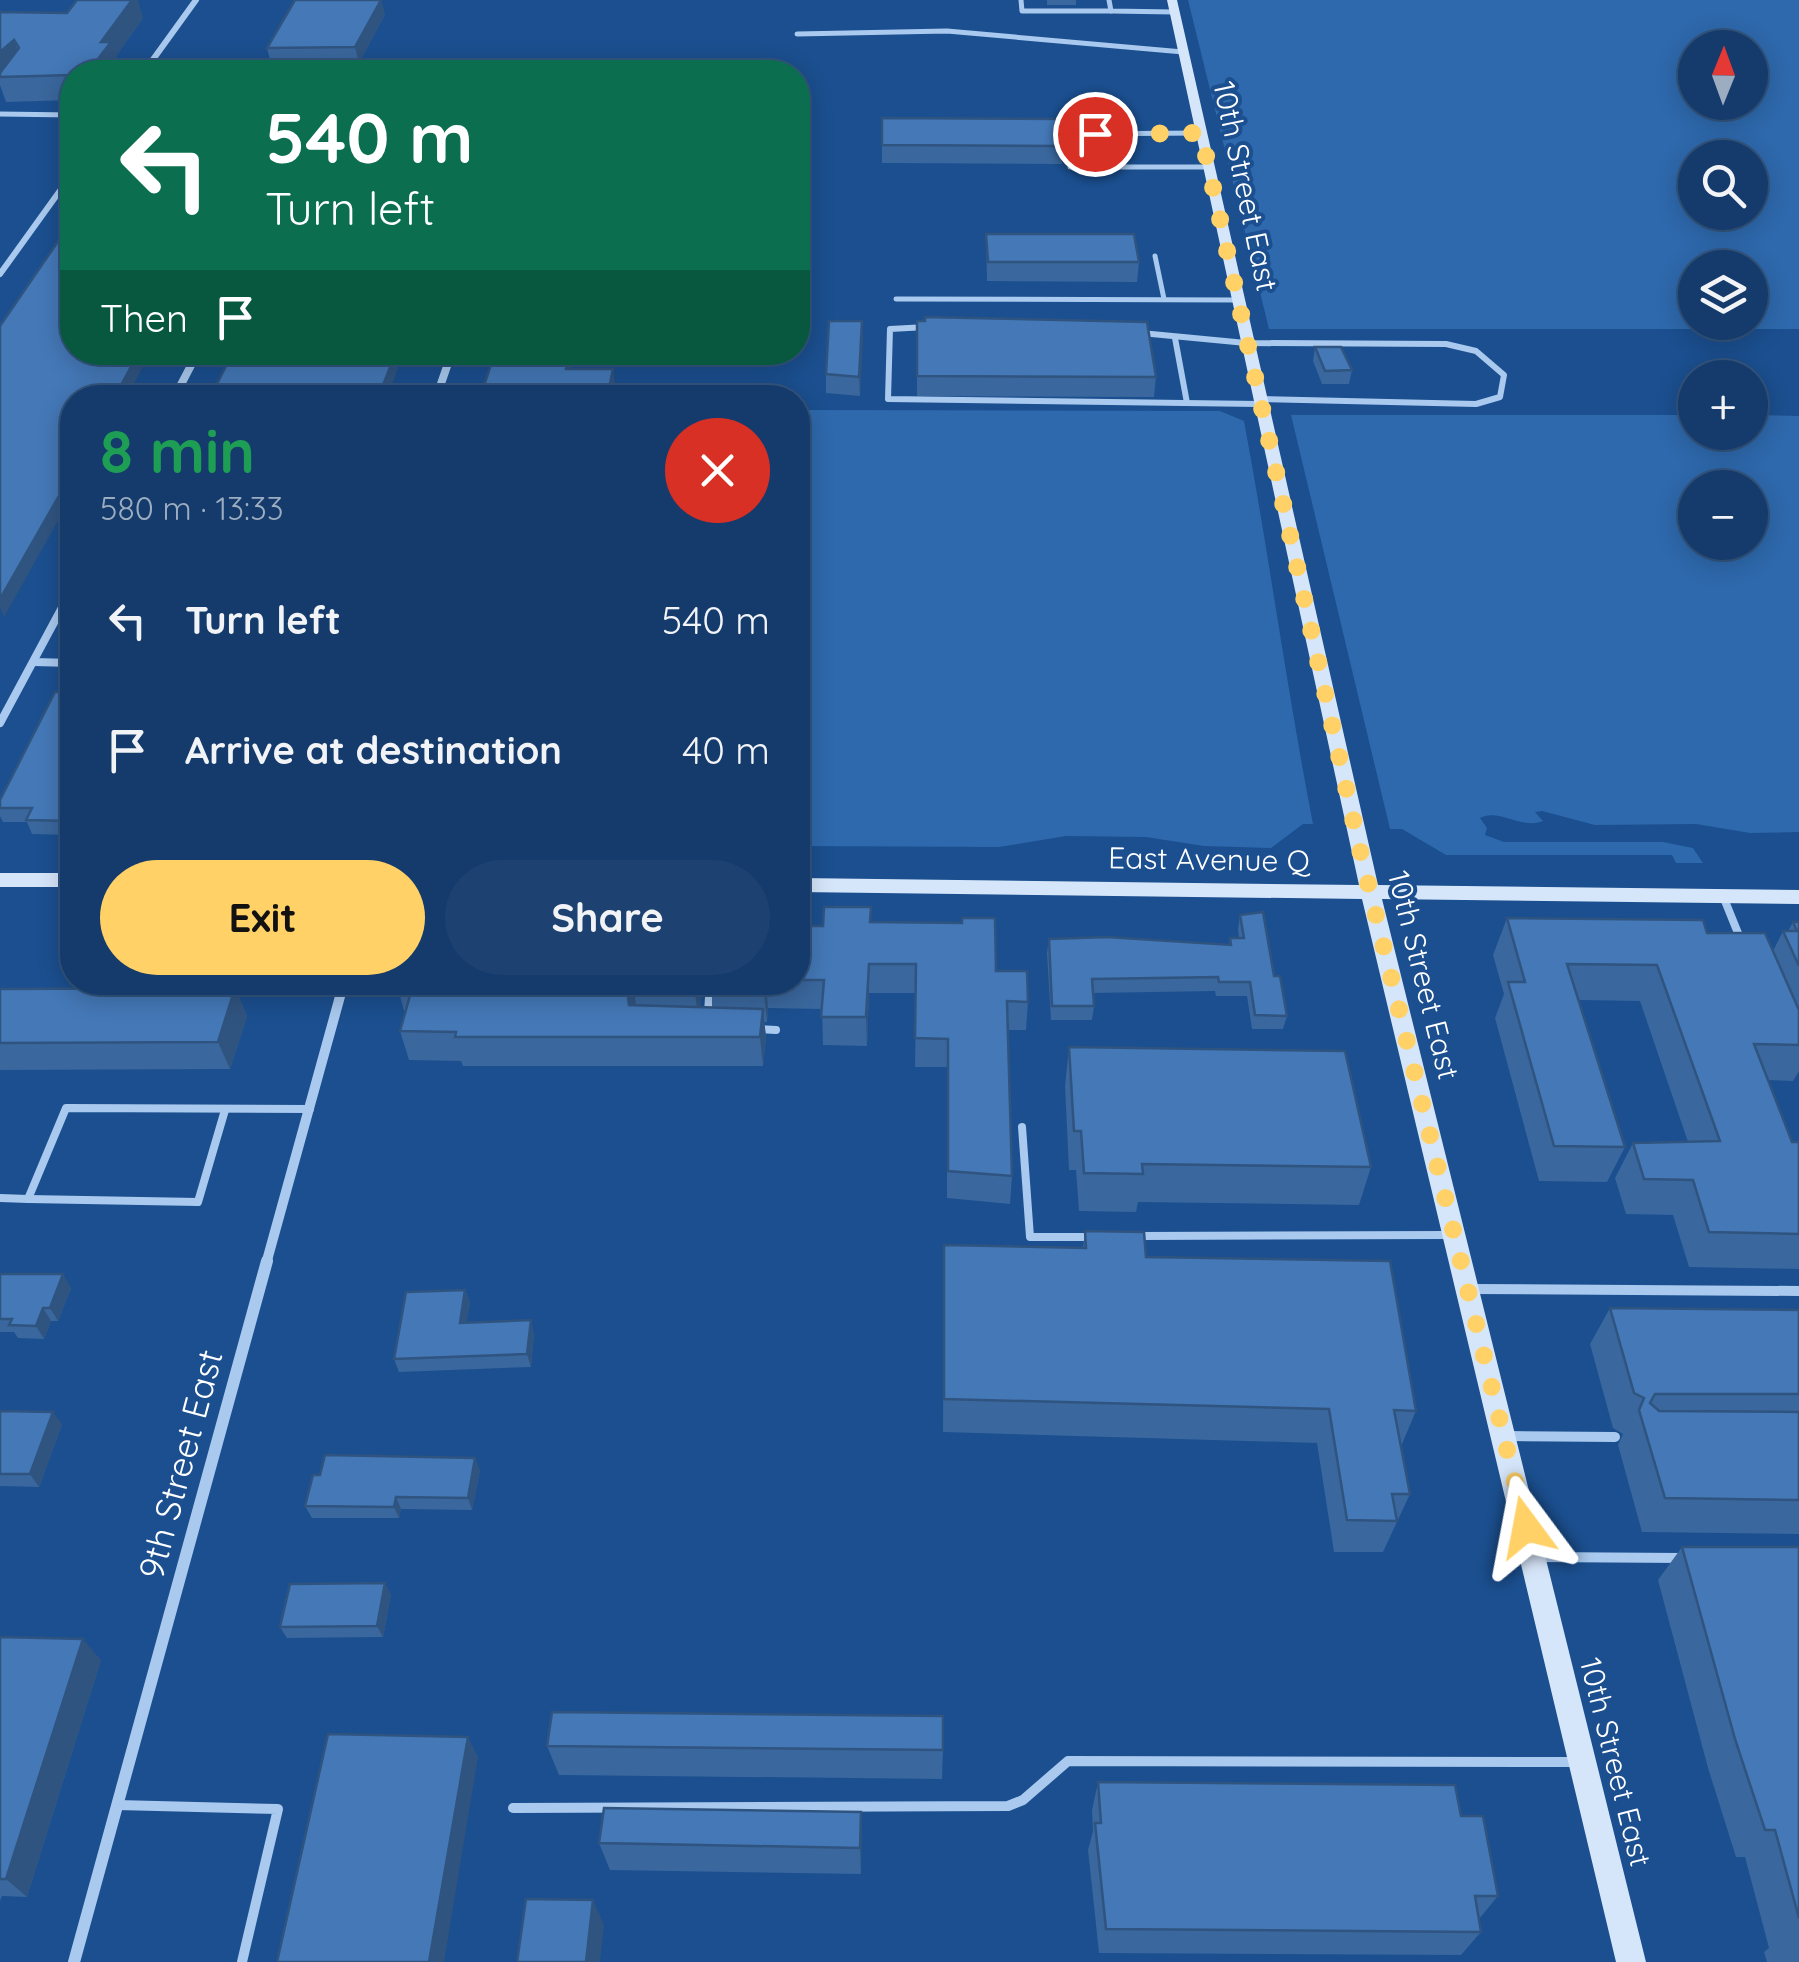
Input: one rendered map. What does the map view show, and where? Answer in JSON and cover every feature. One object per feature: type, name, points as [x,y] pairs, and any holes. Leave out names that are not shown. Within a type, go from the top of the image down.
[{"type":"main road","name":"10th Street East","points":[[1173,6],[1370,891],[1632,1962]]},
{"type":"main road","points":[[0,880],[60,880]]},
{"type":"main road","name":"East Avenue Q","points":[[810,885],[1799,897]]},
{"type":"street","points":[[153,60],[196,0]]},
{"type":"street","points":[[0,274],[60,191]]},
{"type":"street","points":[[0,723],[60,612]]},
{"type":"street","points":[[34,662],[60,662]]},
{"type":"street","name":"9th Street East","points":[[74,1962],[341,995]]},
{"type":"lane","points":[[1020,0],[1022,11],[1173,6]]},
{"type":"lane","points":[[1109,0],[1111,11]]},
{"type":"lane","points":[[797,34],[947,31],[1183,52]]},
{"type":"lane","points":[[0,114],[60,115]]},
{"type":"lane","points":[[1066,134],[1201,133]]},
{"type":"lane","points":[[1070,167],[1208,168]]},
{"type":"lane","points":[[1155,256],[1164,299]]},
{"type":"lane","points":[[896,299],[1237,300]]},
{"type":"lane","points":[[931,327],[890,329],[888,399],[1476,404],[1500,397],[1504,375],[1476,350],[1446,344],[1246,342],[1135,333]]},
{"type":"lane","points":[[1175,338],[1188,403]]},
{"type":"lane","points":[[1723,896],[1744,947]]},
{"type":"lane","points":[[706,1029],[709,995]]},
{"type":"lane","points":[[741,1029],[776,1030]]},
{"type":"lane","points":[[28,1198],[66,1108],[310,1109]]},
{"type":"lane","points":[[0,1198],[198,1202],[226,1110]]},
{"type":"lane","points":[[1022,1127],[1030,1237],[1109,1236]]},
{"type":"lane","points":[[1129,1236],[1454,1235]]},
{"type":"lane","points":[[1468,1289],[1799,1291]]},
{"type":"lane","points":[[1504,1436],[1616,1437]]},
{"type":"lane","points":[[1533,1558],[1704,1558]]},
{"type":"lane","points":[[513,1808],[1008,1806],[1022,1800],[1068,1761],[1582,1762]]},
{"type":"lane","points":[[117,1805],[278,1810],[242,1962]]},
{"type":"shaded area","points":[[1188,0],[1799,0],[1799,329],[1768,329],[1768,250],[1678,250],[1678,329],[1269,329]]},
{"type":"shaded area","points":[[810,410],[1220,411],[1244,421],[1313,824],[1303,824],[1271,848],[1204,846],[1146,837],[1066,836],[999,847],[810,846]]},
{"type":"shaded area","points":[[1291,415],[1678,415],[1678,450],[1768,450],[1768,415],[1799,416],[1799,832],[1750,833],[1696,824],[1595,825],[1542,811],[1535,812],[1543,821],[1535,823],[1495,816],[1480,818],[1487,828],[1485,835],[1504,842],[1663,842],[1693,848],[1703,863],[1676,863],[1672,855],[1446,855],[1402,829],[1390,829]]},
{"type":"building","points":[[77,0],[132,0],[101,42],[111,42],[97,60],[60,60],[60,75],[0,77],[19,48],[14,40],[0,52],[0,12],[67,13]]},
{"type":"building","points":[[295,0],[381,0],[355,47],[267,48]]},
{"type":"building","points":[[882,118],[1060,119],[1063,146],[882,145]]},
{"type":"building","points":[[986,234],[1134,234],[1139,262],[988,262]]},
{"type":"building","points":[[60,238],[60,365],[132,365],[121,385],[60,385],[60,494],[0,599],[0,326]]},
{"type":"building","points":[[925,317],[1147,322],[1156,377],[917,376],[917,321],[925,321]]},
{"type":"building","points":[[829,321],[862,321],[859,377],[826,374]]},
{"type":"building","points":[[1315,347],[1341,347],[1352,370],[1325,371]]},
{"type":"building","points":[[226,365],[391,365],[383,385],[216,385]]},
{"type":"building","points":[[491,365],[613,369],[610,385],[484,385]]},
{"type":"building","points":[[55,692],[60,692],[60,821],[26,820],[32,808],[0,808],[0,800]]},
{"type":"building","points":[[824,907],[871,907],[870,922],[962,923],[962,918],[995,918],[996,971],[1027,971],[1028,1002],[1007,1001],[1012,1176],[948,1171],[948,1039],[915,1038],[916,964],[869,964],[866,1017],[821,1017],[824,980],[810,980],[810,926],[823,926]]},
{"type":"building","points":[[1263,912],[1274,976],[1280,976],[1287,1016],[1255,1015],[1250,982],[1219,982],[1218,977],[1092,979],[1094,1006],[1052,1006],[1049,939],[1107,937],[1231,945],[1230,938],[1244,938],[1240,915]]},
{"type":"building","points":[[1507,918],[1703,920],[1707,933],[1765,933],[1799,1010],[1799,1045],[1754,1044],[1792,1142],[1799,1142],[1799,1234],[1709,1232],[1693,1180],[1644,1179],[1633,1143],[1720,1141],[1657,965],[1567,964],[1625,1147],[1554,1146],[1508,982],[1525,982]]},
{"type":"building","points":[[1793,922],[1799,922],[1799,966],[1783,931],[1797,931]]},
{"type":"building","points":[[0,989],[60,989],[60,995],[233,995],[218,1042],[0,1043]]},
{"type":"building","points":[[410,995],[631,995],[629,1005],[763,1009],[760,1037],[455,1037],[456,1032],[400,1031]]},
{"type":"building","points":[[1069,1047],[1345,1051],[1371,1167],[1142,1164],[1143,1174],[1084,1173],[1081,1131],[1074,1131]]},
{"type":"building","points":[[1085,1231],[1144,1232],[1146,1257],[1390,1261],[1416,1411],[1394,1410],[1410,1494],[1392,1494],[1397,1521],[1347,1520],[1329,1409],[944,1399],[944,1245],[1086,1248]]},
{"type":"building","points":[[0,1274],[63,1274],[50,1308],[43,1308],[36,1326],[9,1325],[12,1319],[0,1319]]},
{"type":"building","points":[[465,1290],[460,1323],[531,1320],[527,1354],[394,1359],[406,1292]]},
{"type":"building","points":[[1610,1308],[1799,1310],[1799,1394],[1655,1394],[1650,1403],[1659,1411],[1799,1412],[1799,1500],[1665,1498],[1639,1410],[1644,1398],[1634,1393]]},
{"type":"building","points":[[0,1411],[53,1412],[30,1474],[0,1474]]},
{"type":"building","points":[[325,1455],[475,1458],[468,1498],[396,1497],[394,1507],[305,1506],[313,1475],[320,1475]]},
{"type":"building","points":[[1682,1547],[1799,1547],[1799,1918],[1775,1830],[1765,1830],[1735,1739]]},
{"type":"building","points":[[385,1583],[377,1626],[280,1627],[290,1584]]},
{"type":"building","points":[[0,1637],[83,1639],[6,1879],[0,1879]]},
{"type":"building","points":[[552,1712],[943,1716],[943,1750],[547,1746]]},
{"type":"building","points":[[328,1734],[468,1737],[429,1962],[277,1962]]},
{"type":"building","points":[[1098,1782],[1455,1785],[1461,1816],[1483,1816],[1498,1896],[1475,1896],[1481,1932],[1106,1929],[1095,1823],[1101,1823]]},
{"type":"building","points":[[604,1808],[861,1812],[860,1848],[599,1843]]},
{"type":"building","points":[[526,1899],[593,1900],[586,1962],[517,1962]]},
{"type":"route","points":[[1095,134],[1201,133],[1359,846],[1526,1527]]}]
